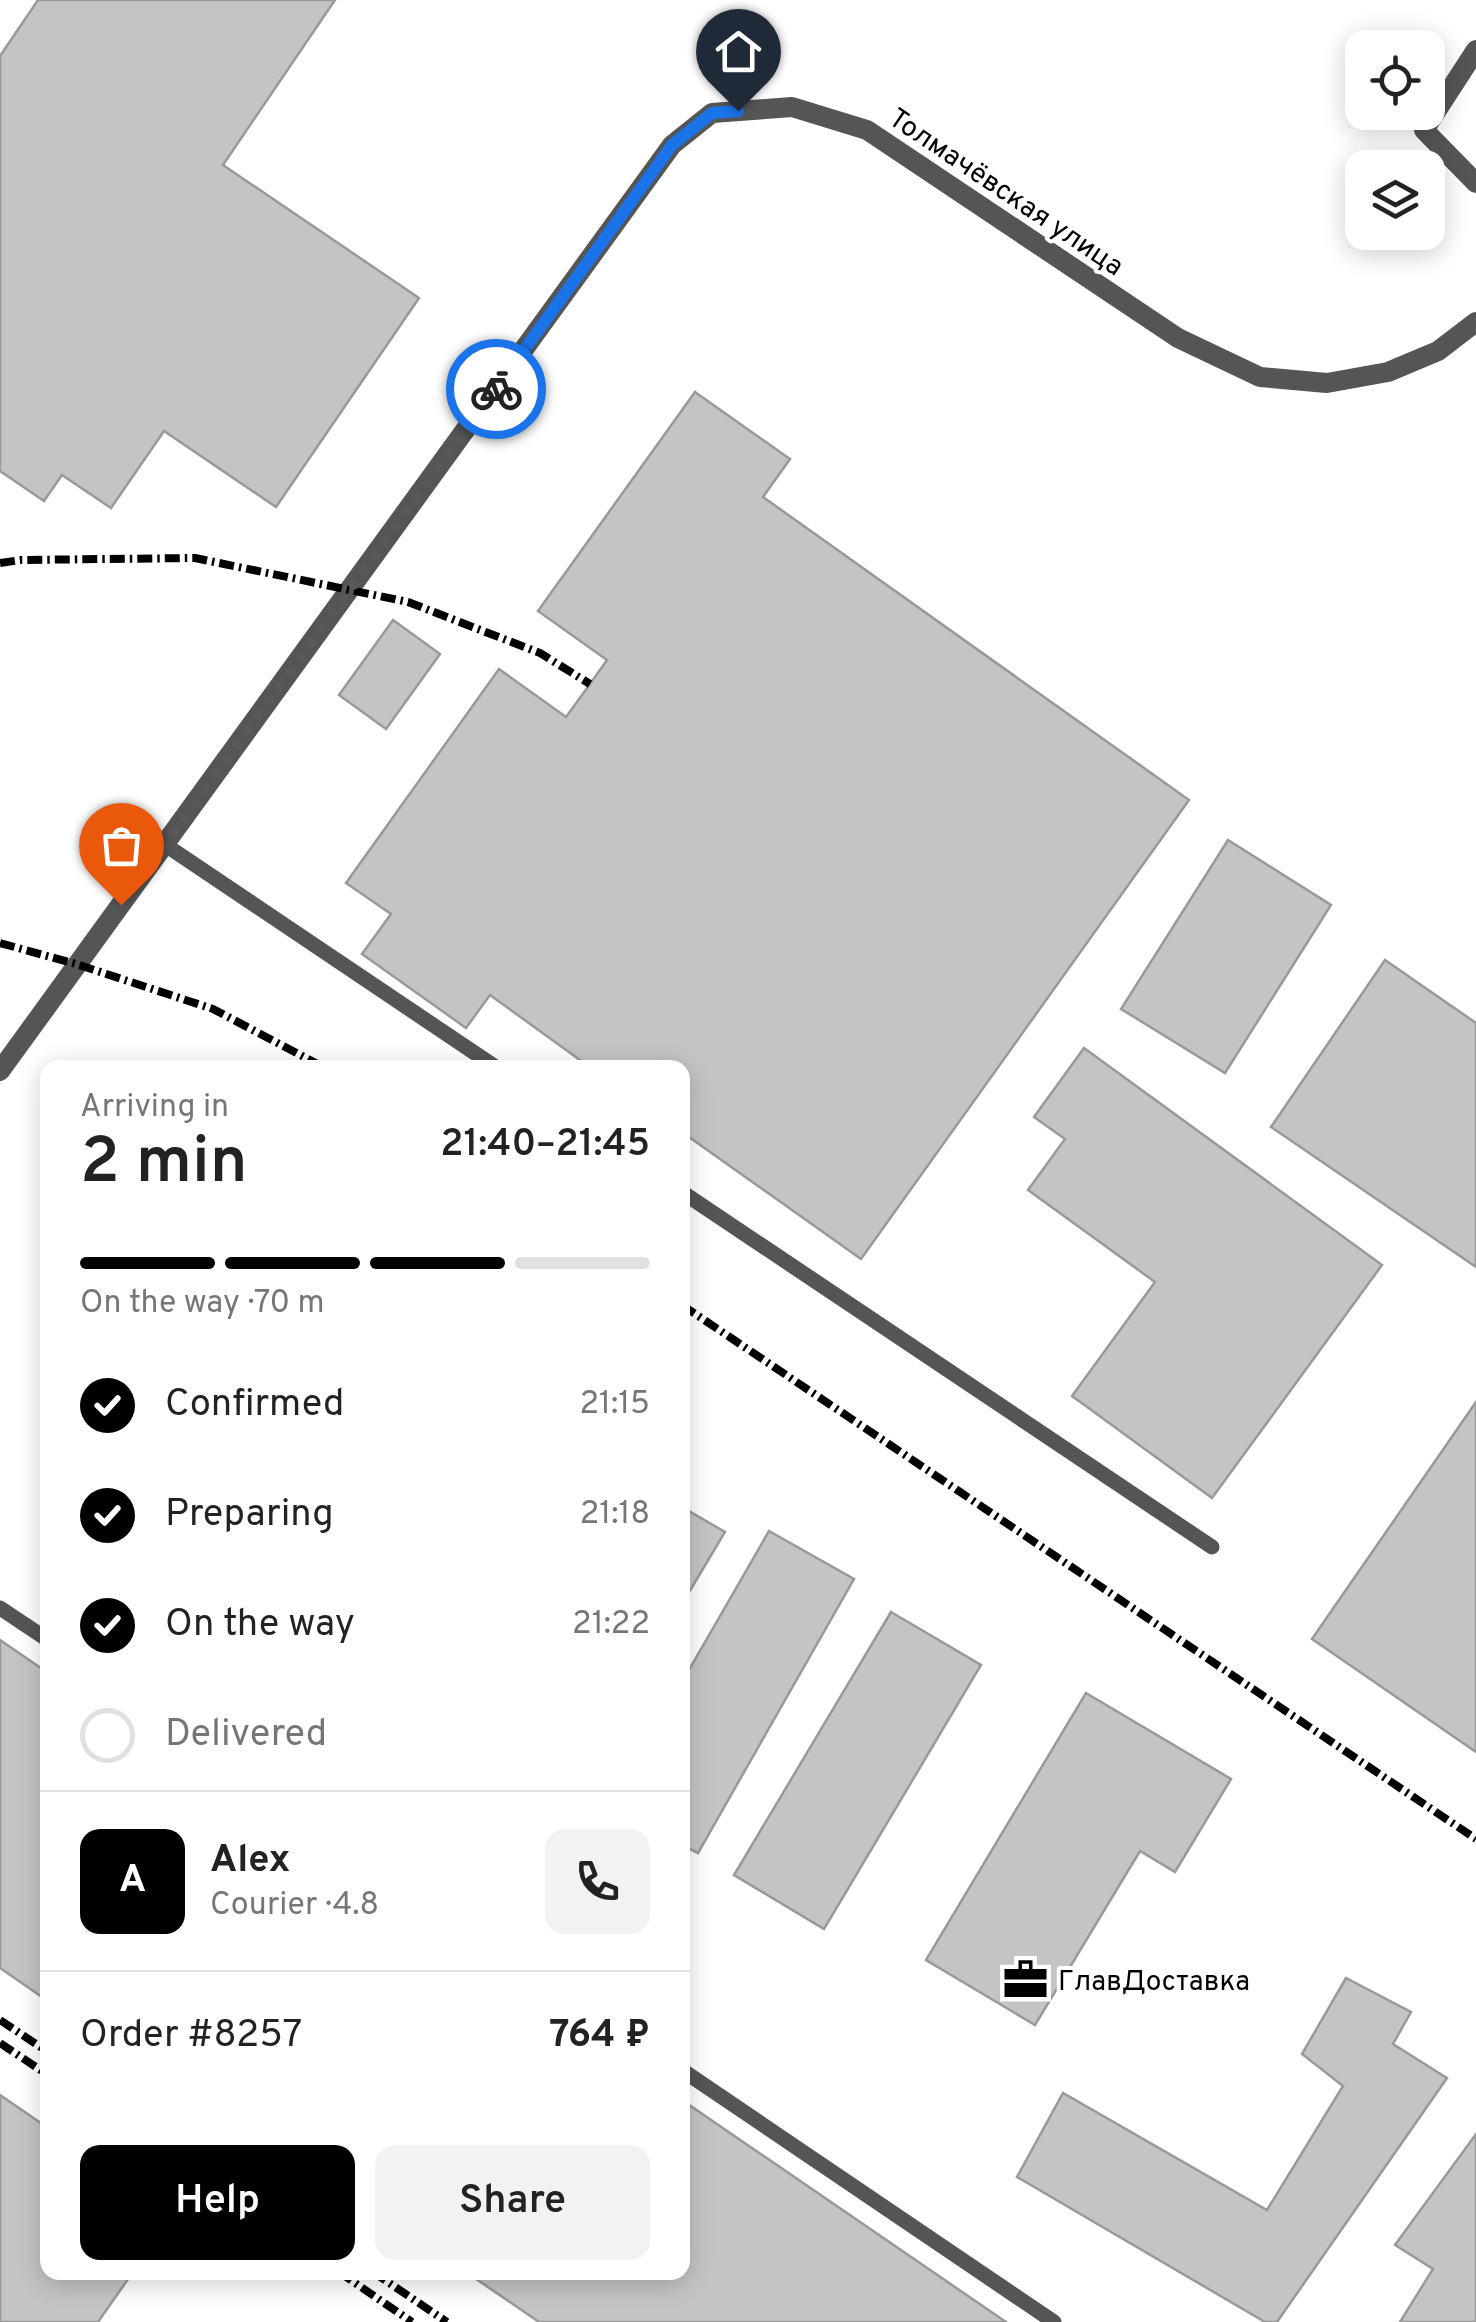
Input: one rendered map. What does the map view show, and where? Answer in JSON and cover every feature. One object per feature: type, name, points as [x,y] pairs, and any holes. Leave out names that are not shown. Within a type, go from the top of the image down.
[{"type":"street","points":[[1476,50],[1424,130],[1476,183]]},
{"type":"street","name":"Толмачёвская улица","points":[[0,1072],[672,145],[712,113],[792,107],[866,130],[1178,338],[1260,376],[1327,382],[1388,372],[1438,351],[1476,322]]},
{"type":"lane","points":[[166,846],[485,1060]]},
{"type":"lane","points":[[690,1197],[1212,1546]]},
{"type":"lane","points":[[0,1608],[40,1635]]},
{"type":"lane","points":[[690,2075],[1054,2322]]},
{"type":"building","points":[[38,0],[335,0],[223,165],[419,298],[276,507],[164,431],[111,508],[62,475],[44,501],[0,471],[0,56]]},
{"type":"building","points":[[695,392],[790,459],[763,497],[1189,800],[861,1259],[690,1138],[690,1060],[580,1060],[490,995],[466,1028],[362,954],[391,914],[346,883],[499,669],[566,717],[607,660],[538,611]]},
{"type":"building","points":[[393,620],[440,654],[386,729],[339,695]]},
{"type":"building","points":[[1228,840],[1331,905],[1225,1073],[1121,1009]]},
{"type":"building","points":[[1385,960],[1476,1023],[1476,1267],[1271,1127]]},
{"type":"building","points":[[1084,1048],[1382,1265],[1212,1498],[1072,1396],[1155,1282],[1028,1190],[1065,1139],[1034,1117]]},
{"type":"building","points":[[1476,1402],[1476,1752],[1312,1639]]},
{"type":"building","points":[[690,1512],[725,1532],[690,1591]]},
{"type":"building","points":[[769,1531],[854,1579],[698,1853],[690,1849],[690,1668]]},
{"type":"building","points":[[891,1612],[981,1665],[824,1929],[734,1875]]},
{"type":"building","points":[[0,1640],[40,1668],[40,1996],[0,1968]]},
{"type":"building","points":[[1086,1693],[1231,1779],[1175,1872],[1140,1851],[1035,2025],[926,1960]]},
{"type":"building","points":[[1346,1978],[1411,2012],[1393,2044],[1447,2078],[1277,2322],[1265,2322],[1017,2177],[1063,2093],[1267,2210],[1343,2086],[1302,2054]]},
{"type":"building","points":[[0,2095],[40,2122],[40,2280],[127,2280],[98,2322],[0,2322]]},
{"type":"building","points":[[690,2105],[1006,2322],[539,2322],[478,2280],[690,2280]]},
{"type":"building","points":[[1476,2134],[1476,2322],[1400,2322],[1433,2269],[1395,2245]]},
{"type":"railway","points":[[0,563],[195,558],[408,602],[540,653],[590,684]]},
{"type":"railway","points":[[0,943],[213,1009],[310,1060]]},
{"type":"railway","points":[[690,1310],[1476,1839]]},
{"type":"railway","points":[[0,2020],[40,2047]]},
{"type":"railway","points":[[0,2043],[40,2070]]},
{"type":"railway","points":[[351,2280],[412,2322]]},
{"type":"railway","points":[[385,2280],[447,2322]]},
{"type":"way so far","points":[[121,905],[496,389]]},
{"type":"place","name":"ГлавДоставка","points":[[1025,1980]]},
{"type":"route","points":[[496,389],[672,145],[712,113],[738,111]]}]
